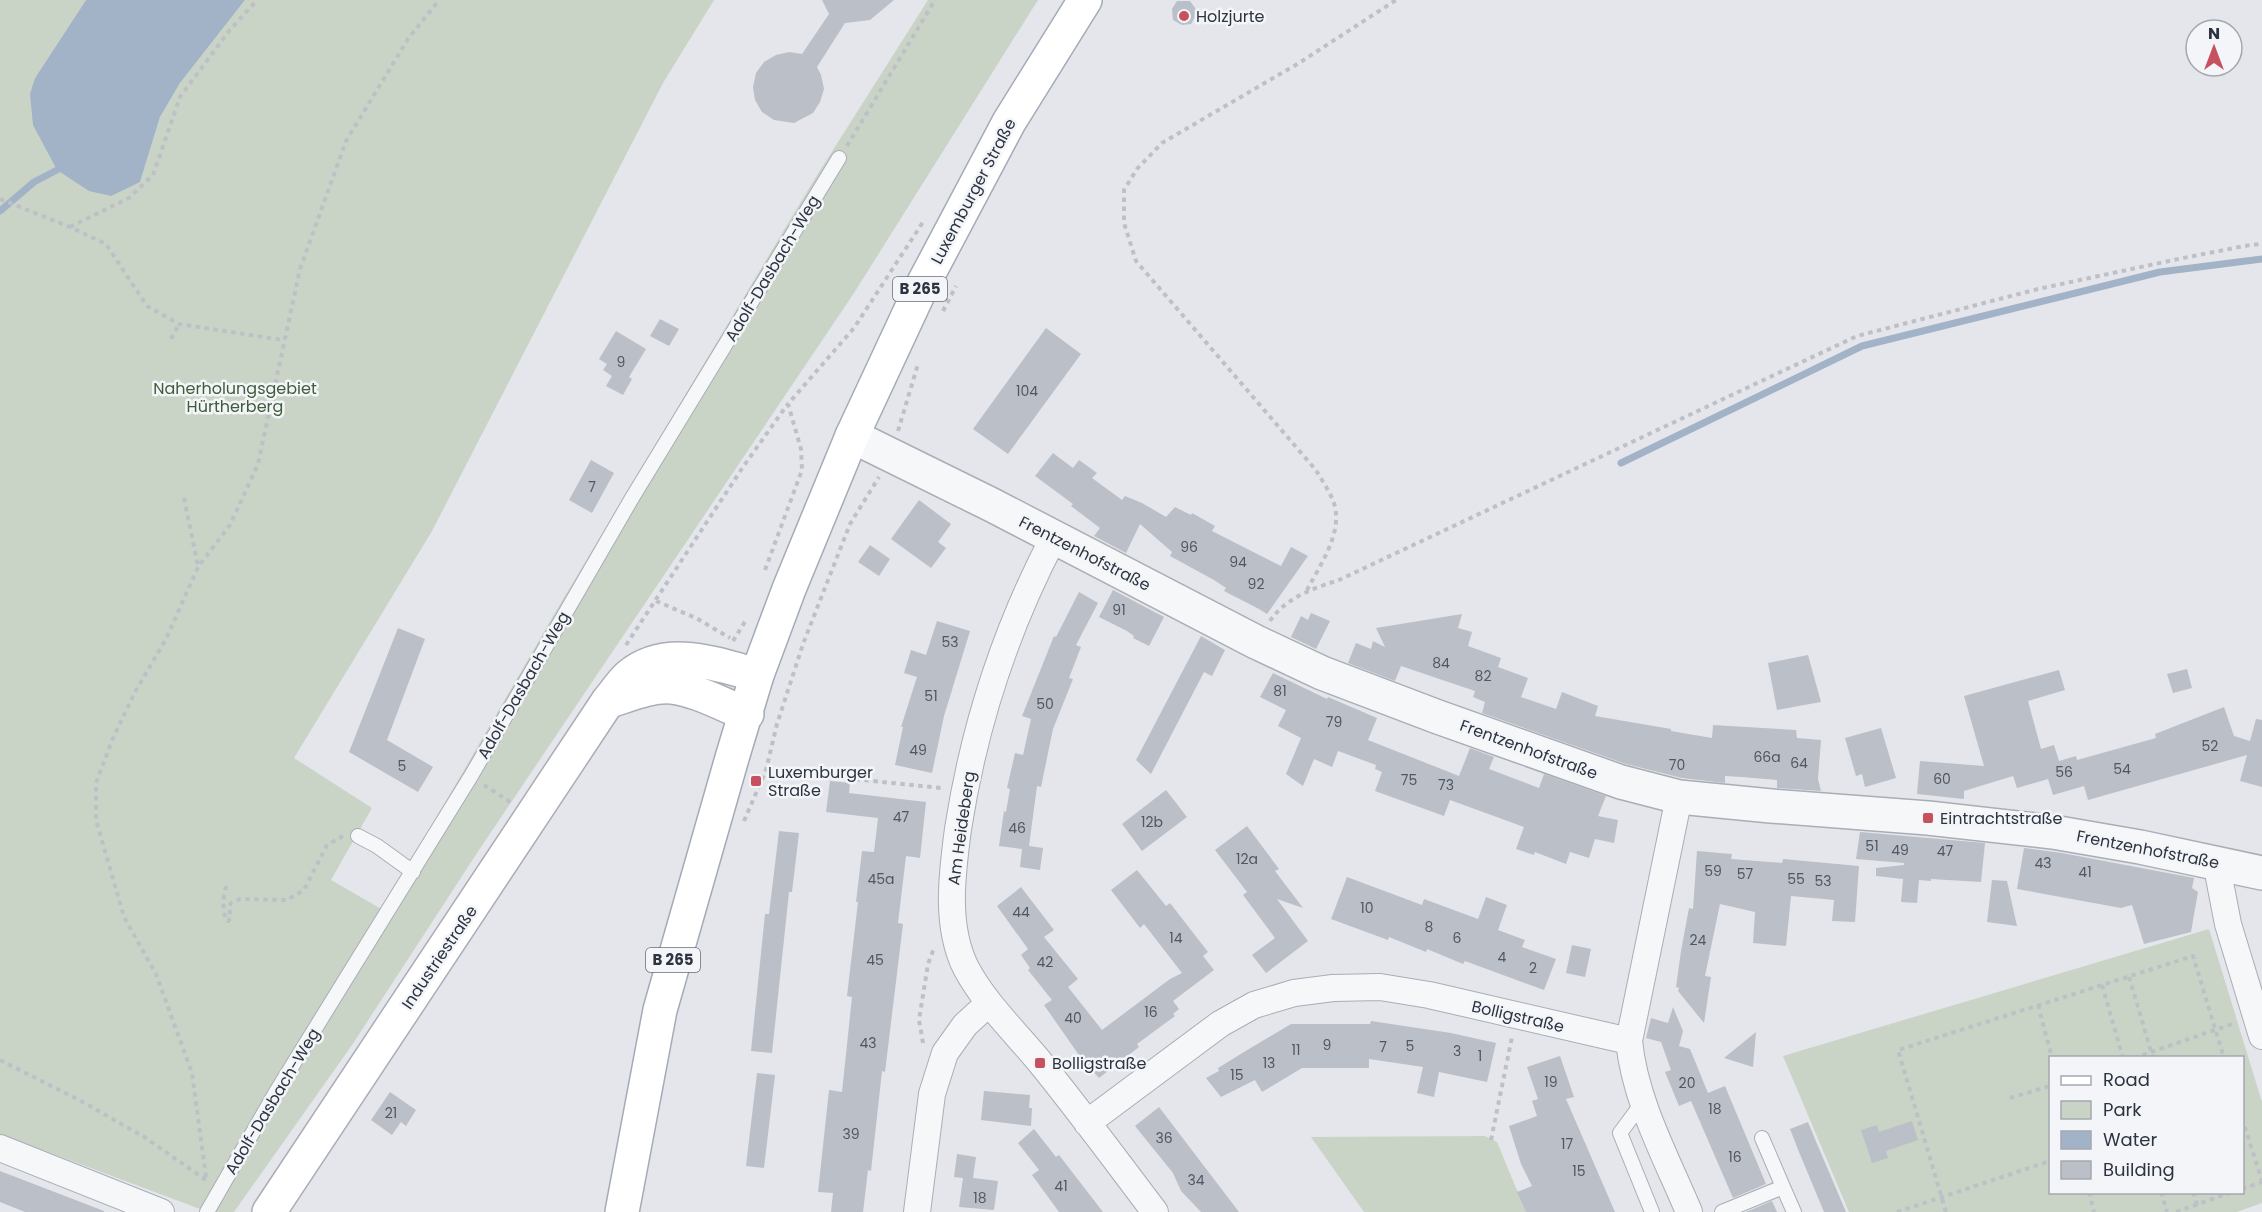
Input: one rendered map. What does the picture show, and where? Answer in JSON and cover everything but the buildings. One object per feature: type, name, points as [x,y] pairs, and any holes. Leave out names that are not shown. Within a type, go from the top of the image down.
[{"type":"main road","name":"Luxemburger Straße","points":[[622,1212],[660,1010],[727,775],[758,675],[789,589],[852,436],[920,290],[1009,122],[1085,0]]},
{"type":"main road","name":"Industriestraße","points":[[268,1212],[608,701],[630,676],[660,660],[675,658],[690,659],[758,675]]},
{"type":"main road","points":[[608,701],[649,689],[671,687],[747,714]]},
{"type":"street","name":"Frentzenhofstraße","points":[[852,436],[1256,642],[1322,673],[1621,782],[1679,797],[1928,818],[2053,832],[2216,862],[2262,873]]},
{"type":"street","name":"Am Heideberg","points":[[1054,537],[1034,574],[991,682],[977,732],[964,791],[955,854],[952,907],[956,935],[966,967],[989,1003],[1087,1122],[1155,1212]]},
{"type":"street","points":[[1679,797],[1629,1041],[1643,1102],[1689,1212]]},
{"type":"street","points":[[2216,862],[2228,924],[2259,1025]]},
{"type":"street","name":"Bolligstraße","points":[[1087,1122],[1220,1024],[1254,1005],[1294,993],[1333,988],[1380,987],[1429,995],[1629,1041]]},
{"type":"street","points":[[917,1212],[932,1094],[945,1053],[965,1025],[989,1003]]},
{"type":"street","points":[[0,1148],[161,1212]]},
{"type":"lane","name":"Adolf-Dasbach-Weg","points":[[207,1212],[276,1092],[471,776],[632,498],[839,158]]},
{"type":"lane","points":[[358,836],[377,846],[413,872]]},
{"type":"lane","points":[[1643,1102],[1620,1134],[1652,1212]]},
{"type":"lane","points":[[1762,1137],[1794,1212]]},
{"type":"lane","points":[[1722,1212],[1783,1186]]},
{"type":"path","points":[[70,227],[129,198],[153,176],[180,97],[230,31],[257,0]]},
{"type":"path","points":[[0,1060],[83,1102],[144,1137],[207,1181],[192,1073],[156,974],[124,916],[96,820],[96,783],[112,738],[135,692],[166,639],[198,567],[230,525],[258,464],[300,269],[346,141],[408,39],[439,0]]},
{"type":"path","points":[[839,158],[934,0]]},
{"type":"path","points":[[1306,590],[1332,541],[1337,521],[1333,500],[1315,469],[1136,261],[1124,223],[1124,190],[1137,169],[1162,142],[1299,63],[1396,0]]},
{"type":"path","points":[[0,199],[106,244],[147,306],[179,324],[283,340]]},
{"type":"path","points":[[1256,642],[1274,614],[1306,590],[1339,580],[1857,336],[2038,289],[2183,258],[2262,244]]},
{"type":"path","points":[[942,313],[957,283]]},
{"type":"path","points":[[171,339],[179,324]]},
{"type":"path","points":[[899,428],[921,354]]},
{"type":"path","points":[[746,621],[733,640],[696,618],[656,601],[743,467],[788,404]]},
{"type":"path","points":[[803,644],[850,524],[877,481]]},
{"type":"path","points":[[184,498],[198,567]]},
{"type":"path","points":[[766,770],[964,791]]},
{"type":"path","points":[[471,776],[512,804]]},
{"type":"path","points":[[226,886],[223,902],[225,919],[228,921],[231,918],[229,907],[231,903],[240,899],[287,900],[303,890],[327,845],[342,836],[358,836]]},
{"type":"path","points":[[925,1052],[919,1020],[928,964],[936,942]]},
{"type":"path","points":[[1946,1212],[1898,1050],[2193,956],[2223,1056]]},
{"type":"path","points":[[2129,976],[2152,1056]]},
{"type":"path","points":[[2102,985],[2122,1056]]},
{"type":"path","points":[[2038,1005],[2051,1056]]},
{"type":"path","points":[[1491,1140],[1517,1015]]},
{"type":"path","points":[[2140,1056],[2215,1030],[2259,1025]]},
{"type":"path","points":[[2010,1098],[2049,1086]]},
{"type":"path","points":[[2244,1124],[2262,1182],[2244,1188]]},
{"type":"path","points":[[1897,1212],[2049,1161]]},
{"type":"path","points":[[2090,1194],[2094,1212]]},
{"type":"path","points":[[2162,1194],[2167,1212]]},
{"type":"path","points":[[2194,1194],[2197,1205]]},
{"type":"path","points":[[2176,1212],[2227,1194]]},
{"type":"green space","name":"Naherholungsgebiet Hürtherberg","points":[[0,0],[86,0],[35,78],[140,182],[160,117],[180,83],[245,0],[714,0],[663,83],[432,531],[294,758],[372,808],[331,880],[383,910],[556,611],[814,180],[928,0],[1038,0],[854,293],[481,847],[352,1045],[234,1212],[208,1212],[0,1134]]},
{"type":"green space","points":[[2209,929],[2262,1102],[2262,1203],[2237,1212],[1849,1212],[1783,1056]]},
{"type":"green space","points":[[1485,1136],[1497,1142],[1526,1212],[1364,1212],[1311,1137]]},
{"type":"water","points":[[86,0],[245,0],[180,83],[160,117],[140,182],[111,196],[89,191],[57,170],[33,125],[30,94],[35,78]]},
{"type":"waterway","points":[[0,211],[34,182],[57,170]]},
{"type":"waterway","points":[[1621,463],[1862,346],[2160,272],[2262,259]]},
{"type":"place","name":"Holzjurte","points":[[1184,16]]},
{"type":"place","name":"Luxemburger Straße","points":[[756,781]]},
{"type":"place","name":"Eintrachtstraße","points":[[1928,818]]},
{"type":"place","name":"Bolligstraße","points":[[1040,1063]]}]
